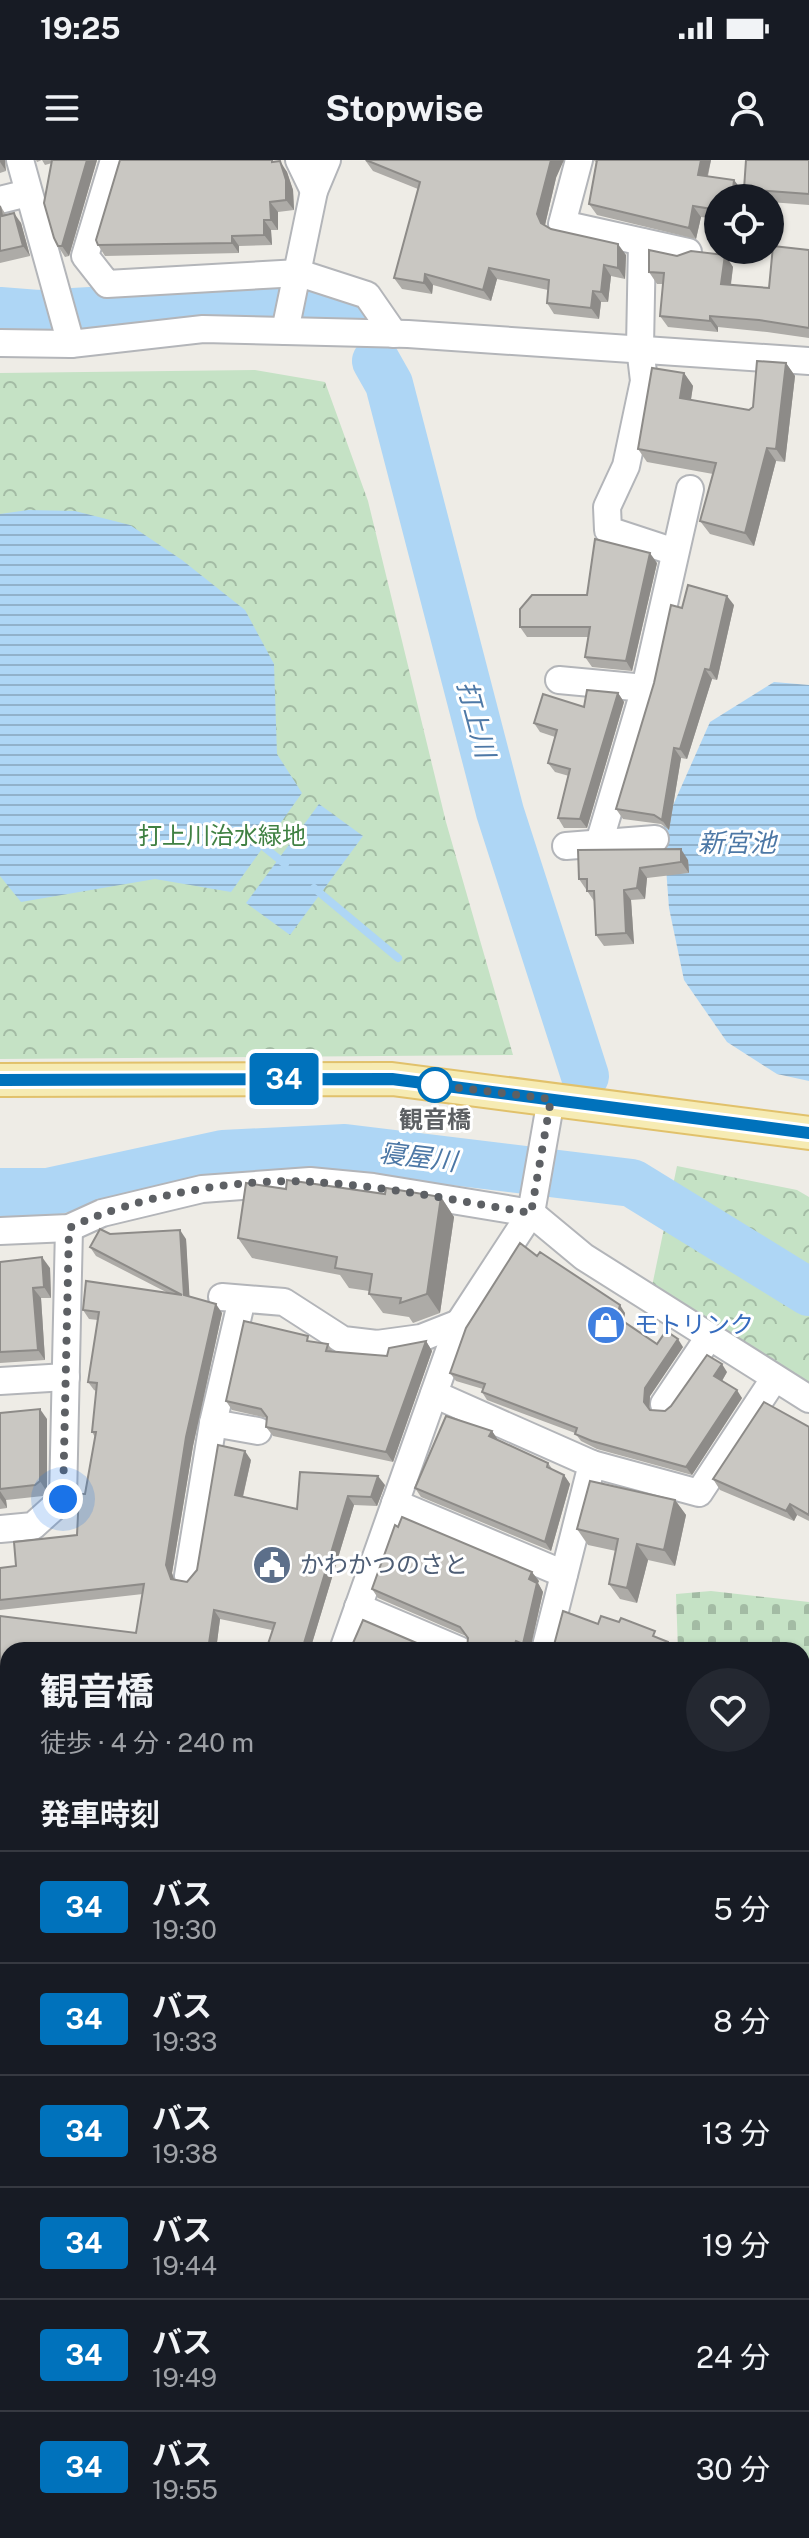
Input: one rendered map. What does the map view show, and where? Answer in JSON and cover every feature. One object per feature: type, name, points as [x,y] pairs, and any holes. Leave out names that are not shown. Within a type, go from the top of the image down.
[{"type":"main road","points":[[0,1080],[392,1079],[809,1133]]},
{"type":"street","points":[[20,160],[71,344]]},
{"type":"street","points":[[114,160],[85,256],[107,284],[299,273],[367,295],[394,334]]},
{"type":"street","points":[[299,160],[314,191]]},
{"type":"street","points":[[285,331],[314,191],[327,160]]},
{"type":"street","points":[[579,160],[562,224],[688,252]]},
{"type":"street","points":[[0,200],[28,193]]},
{"type":"street","points":[[642,242],[640,347],[644,381],[626,466],[607,507],[608,530],[675,552]]},
{"type":"street","points":[[0,343],[71,344],[203,329],[394,334],[640,347],[809,361]]},
{"type":"street","points":[[599,843],[645,688],[690,489]]},
{"type":"street","points":[[559,680],[645,688]]},
{"type":"street","points":[[566,846],[655,839]]},
{"type":"street","points":[[346,1642],[459,1323],[531,1213],[551,1099]]},
{"type":"street","points":[[0,1231],[69,1228],[102,1213],[202,1189],[310,1181],[373,1187],[531,1213],[584,1257],[809,1399]]},
{"type":"street","points":[[0,1529],[33,1526],[63,1499],[69,1228]]},
{"type":"street","points":[[188,1576],[232,1298],[284,1302],[343,1340],[354,1342],[377,1344],[421,1338],[459,1323]]},
{"type":"street","points":[[664,1404],[709,1337]]},
{"type":"street","points":[[0,1381],[66,1377]]},
{"type":"street","points":[[434,1394],[592,1464],[699,1493],[774,1379]]},
{"type":"street","points":[[213,1423],[258,1431]]},
{"type":"street","points":[[547,1642],[592,1464]]},
{"type":"street","points":[[395,1503],[564,1574]]},
{"type":"street","points":[[358,1607],[440,1642]]},
{"type":"green space","name":"打上川治水緑地","points":[[255,370],[325,382],[368,501],[446,822],[513,1055],[0,1059],[0,373]]},
{"type":"green space","points":[[677,1166],[797,1190],[809,1197],[809,1390],[651,1291]]},
{"type":"green space","points":[[711,1591],[809,1602],[809,1642],[678,1642],[676,1594]]},
{"type":"water","points":[[28,510],[75,511],[130,525],[182,560],[245,610],[274,664],[277,754],[302,793],[231,892],[155,879],[21,902],[0,876],[0,514]]},
{"type":"water","name":"新宮池","points":[[774,682],[809,685],[809,1081],[777,1074],[727,1042],[684,980],[669,908],[663,828],[710,722]]},
{"type":"water","points":[[319,804],[363,836],[290,935],[246,903]]},
{"type":"building","points":[[52,160],[87,160],[62,246],[58,246],[54,238],[44,203]]},
{"type":"building","points":[[120,160],[280,161],[286,180],[286,200],[270,202],[271,220],[264,220],[264,235],[232,236],[232,243],[98,245],[96,240]]},
{"type":"building","points":[[366,160],[551,160],[537,214],[541,223],[551,229],[618,244],[618,268],[604,265],[601,292],[593,291],[591,308],[547,303],[549,280],[489,268],[483,290],[425,274],[424,283],[394,278],[420,182]]},
{"type":"building","points":[[597,160],[701,160],[698,175],[734,180],[734,184],[704,184],[704,208],[693,206],[689,228],[589,204]]},
{"type":"building","points":[[746,160],[809,160],[809,194],[784,192],[784,184],[744,184]]},
{"type":"building","points":[[0,206],[2,216],[14,213],[23,246],[0,251]]},
{"type":"building","points":[[784,247],[809,250],[809,328],[710,316],[710,321],[660,316],[664,273],[649,272],[649,250],[677,256],[691,251],[704,253],[704,264],[724,264],[721,284],[769,288],[771,264],[784,264]]},
{"type":"building","points":[[757,361],[786,363],[776,449],[767,448],[745,533],[700,521],[716,463],[638,449],[652,368],[684,373],[680,398],[749,410],[753,407]]},
{"type":"building","points":[[595,539],[650,553],[626,661],[585,657],[590,627],[520,627],[520,609],[532,595],[587,595]]},
{"type":"building","points":[[688,585],[727,596],[710,670],[705,669],[680,749],[674,748],[662,820],[654,815],[616,809],[654,683],[671,605],[682,608]]},
{"type":"building","points":[[587,690],[618,693],[580,819],[558,818],[570,769],[548,763],[557,730],[534,723],[543,694],[584,707]]},
{"type":"building","points":[[681,849],[681,862],[640,868],[637,888],[624,890],[626,933],[596,935],[594,891],[587,891],[587,879],[579,879],[578,850]]},
{"type":"building","points":[[287,1180],[385,1194],[386,1188],[441,1197],[427,1294],[400,1303],[401,1298],[369,1294],[372,1274],[335,1268],[337,1257],[238,1238],[246,1183],[286,1189]]},
{"type":"building","points":[[100,1229],[110,1234],[180,1230],[184,1295],[216,1304],[186,1437],[166,1565],[171,1579],[187,1582],[197,1570],[218,1445],[245,1451],[235,1495],[297,1509],[300,1472],[378,1476],[371,1497],[348,1496],[304,1642],[269,1642],[275,1623],[214,1610],[209,1642],[0,1642],[0,1616],[136,1633],[144,1584],[0,1600],[0,1568],[16,1566],[14,1542],[77,1535],[79,1494],[85,1494],[96,1432],[92,1432],[97,1383],[88,1382],[99,1312],[83,1310],[86,1281],[182,1295],[90,1247]]},
{"type":"building","points":[[520,1243],[537,1256],[540,1252],[620,1305],[617,1317],[657,1344],[666,1331],[678,1339],[645,1388],[644,1402],[650,1410],[665,1411],[671,1406],[707,1355],[722,1364],[714,1376],[737,1390],[686,1467],[592,1441],[575,1434],[577,1428],[482,1392],[485,1384],[450,1373],[466,1328]]},
{"type":"building","points":[[42,1257],[44,1287],[33,1288],[38,1350],[0,1352],[0,1262]]},
{"type":"building","points":[[244,1321],[308,1336],[307,1341],[328,1344],[326,1351],[387,1356],[389,1348],[426,1341],[386,1452],[266,1427],[267,1417],[261,1409],[226,1401]]},
{"type":"building","points":[[764,1402],[809,1427],[809,1515],[790,1504],[786,1511],[713,1479]]},
{"type":"building","points":[[40,1409],[40,1481],[35,1485],[0,1489],[0,1413]]},
{"type":"building","points":[[446,1416],[492,1431],[489,1436],[548,1463],[547,1467],[564,1475],[545,1542],[415,1488]]},
{"type":"building","points":[[590,1481],[675,1500],[664,1550],[637,1544],[627,1588],[609,1584],[618,1539],[577,1529]]},
{"type":"building","points":[[402,1517],[532,1572],[529,1579],[537,1583],[523,1642],[468,1642],[460,1627],[372,1589],[395,1525],[398,1527]]},
{"type":"building","points":[[563,1611],[598,1624],[601,1616],[619,1622],[621,1618],[655,1631],[653,1636],[668,1642],[555,1642]]},
{"type":"building","points":[[363,1620],[414,1642],[353,1642]]},
{"type":"waterway","name":"打上川","points":[[0,311],[38,314],[264,301]]},
{"type":"waterway","name":"打上川","points":[[314,309],[350,316],[354,323]]},
{"type":"waterway","name":"打上川","points":[[376,361],[389,384],[500,812],[585,1076]]},
{"type":"waterway","points":[[264,847],[285,864]]},
{"type":"waterway","points":[[314,888],[398,958]]},
{"type":"waterway","name":"寝屋川","points":[[0,1192],[48,1192],[223,1154],[345,1148],[632,1183],[809,1292]]},
{"type":"bus line","name":"34","points":[[0,1080],[392,1079],[809,1133]]},
{"type":"place","name":"観音橋","points":[[435,1085]]},
{"type":"place","name":"モトリンク","points":[[606,1325]]},
{"type":"place","name":"かわかつのさと","points":[[272,1565]]},
{"type":"route","points":[[63,1499],[69,1228],[102,1213],[202,1189],[310,1181],[373,1187],[531,1213],[551,1099],[435,1085]]}]
